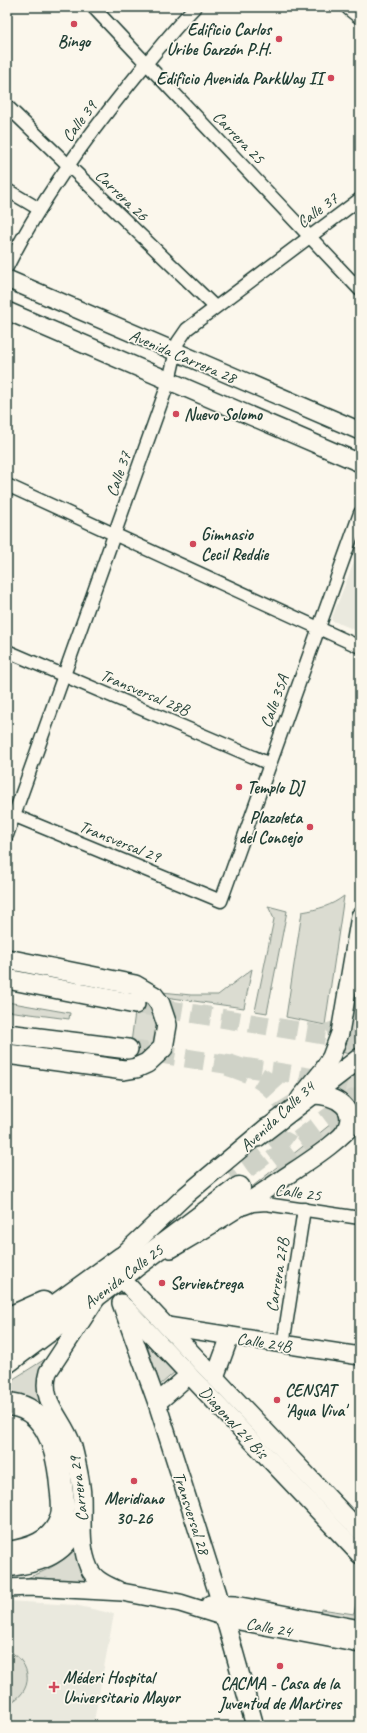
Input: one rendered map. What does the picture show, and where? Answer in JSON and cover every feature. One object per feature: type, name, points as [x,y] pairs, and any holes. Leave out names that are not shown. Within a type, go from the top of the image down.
[{"type":"highway","name":"Avenida Calle 25","points":[[7,1362],[108,1285],[235,1183]]},
{"type":"highway","name":"Avenida Calle 25","points":[[7,1341],[108,1285]]},
{"type":"highway","points":[[7,1319],[108,1285]]},
{"type":"highway","points":[[7,1404],[15,1404],[30,1410],[43,1423],[59,1464],[63,1501],[61,1519],[53,1532],[43,1543],[29,1549],[7,1553]]},
{"type":"main road","points":[[7,959],[135,984],[154,996],[160,1004],[167,1025],[163,1048],[147,1063],[130,1069],[124,1070],[7,1054]]},
{"type":"main road","points":[[7,979],[135,1004]]},
{"type":"main road","points":[[7,1034],[128,1049]]},
{"type":"main road","points":[[257,1137],[360,1058]]},
{"type":"street","name":"Carrera 25","points":[[93,7],[360,290]]},
{"type":"street","name":"Calle 39","points":[[7,267],[39,209],[67,165],[146,64],[195,7]]},
{"type":"street","points":[[350,7],[360,15]]},
{"type":"street","name":"Carrera 26","points":[[7,106],[215,307]]},
{"type":"street","points":[[7,190],[39,209]]},
{"type":"street","name":"Calle 37","points":[[7,835],[11,814],[64,675],[169,381],[178,342],[184,332],[215,307],[360,199]]},
{"type":"street","name":"Avenida Carrera 28","points":[[7,279],[175,352],[359,429]]},
{"type":"street","name":"Avenida Carrera 28","points":[[7,311],[360,463]]},
{"type":"street","points":[[7,485],[360,647]]},
{"type":"street","name":"Calle 35A","points":[[221,901],[360,513]]},
{"type":"street","name":"Transversal 28B","points":[[7,651],[270,764]]},
{"type":"street","name":"Transversal 29","points":[[11,814],[221,901]]},
{"type":"street","name":"Avenida Calle 34","points":[[108,1285],[186,1195],[257,1137],[296,1102],[312,1085],[331,1057],[340,1033],[360,916]]},
{"type":"street","points":[[312,1095],[324,1095],[331,1097],[344,1106],[348,1112],[348,1123],[341,1137]]},
{"type":"street","points":[[108,1285],[233,1212],[323,1152],[341,1137],[360,1116]]},
{"type":"street","name":"Calle 25","points":[[233,1212],[253,1205],[266,1204],[360,1218]]},
{"type":"street","name":"Carrera 27B","points":[[283,1345],[304,1210]]},
{"type":"street","name":"Diagonal 24 Bis","points":[[108,1285],[167,1326],[360,1531]]},
{"type":"street","name":"Diagonal 24 Bis","points":[[108,1285],[189,1375],[360,1555]]},
{"type":"street","name":"Transversal 28","points":[[108,1285],[157,1403],[223,1611],[256,1726]]},
{"type":"street","name":"Carrera 29","points":[[108,1285],[48,1372],[45,1382],[47,1398],[64,1426],[72,1446],[80,1476],[82,1496],[82,1538],[85,1556],[90,1571],[102,1582],[122,1592]]},
{"type":"street","name":"Calle 24B","points":[[167,1326],[360,1356]]},
{"type":"street","points":[[215,1377],[230,1336]]},
{"type":"street","points":[[157,1403],[189,1375]]},
{"type":"street","points":[[7,1568],[29,1566],[46,1560],[62,1549],[77,1527],[82,1507],[82,1496]]},
{"type":"street","name":"Calle 24","points":[[7,1588],[30,1587],[122,1592],[223,1611],[360,1644]]},
{"type":"street","name":"Calle 24","points":[[223,1611],[240,1606],[360,1629]]},
{"type":"shaded area","points":[[360,547],[360,632],[331,620]]},
{"type":"shaded area","points":[[344,896],[325,1025],[286,1017],[302,912],[324,907]]},
{"type":"shaded area","points":[[268,906],[287,911],[267,1013],[255,1011],[274,919]]},
{"type":"shaded area","points":[[360,946],[360,1015],[354,1020],[356,1024],[360,1022],[359,1056],[341,1052]]},
{"type":"shaded area","points":[[252,969],[244,1008],[158,996],[152,991],[191,995],[218,995]]},
{"type":"shaded area","points":[[138,989],[156,1003],[159,1047],[128,1066]]},
{"type":"shaded area","points":[[7,1002],[70,1013],[69,1019],[7,1011]]},
{"type":"shaded area","points":[[360,1061],[360,1108],[352,1119],[320,1091]]},
{"type":"shaded area","points":[[336,1120],[335,1131],[325,1143],[243,1194]]},
{"type":"shaded area","points":[[144,1336],[176,1371],[160,1385]]},
{"type":"shaded area","points":[[58,1351],[45,1372],[40,1384],[40,1399],[42,1408],[7,1397],[7,1383]]},
{"type":"shaded area","points":[[77,1548],[80,1568],[85,1576],[93,1583],[20,1580],[36,1575],[50,1568],[71,1554]]},
{"type":"shaded area","points":[[360,1582],[360,1624],[320,1617],[321,1609],[354,1614]]},
{"type":"shaded area","name":"Méderi Hospital Universitario Mayor","points":[[7,1601],[75,1605],[114,1614],[93,1726],[7,1726]]},
{"type":"shaded area","points":[[7,1650],[16,1655],[22,1662],[26,1669],[27,1677],[26,1685],[22,1693],[16,1699],[7,1704]]},
{"type":"tunnel","points":[[135,1004],[360,1041]]},
{"type":"tunnel","points":[[327,1033],[346,1027],[360,1019]]},
{"type":"tunnel","points":[[128,1049],[360,1085]]},
{"type":"tunnel","points":[[228,1065],[251,1073],[270,1085],[285,1104],[289,1119],[288,1126],[281,1139],[260,1157],[231,1178]]},
{"type":"tunnel","points":[[273,1161],[354,1100],[360,1098]]},
{"type":"place","name":"Bingo","points":[[74,24]]},
{"type":"place","name":"Edificio Carlos Uribe Garzón P.H.","points":[[279,39]]},
{"type":"place","name":"Edificio Avenida ParkWay II","points":[[331,78]]},
{"type":"place","name":"Nuevo Solomo","points":[[176,414]]},
{"type":"place","name":"Gimnasio Cecil Reddie","points":[[193,544]]},
{"type":"place","name":"Templo DJ","points":[[239,787]]},
{"type":"place","name":"Plazoleta del Concejo","points":[[310,827]]},
{"type":"place","name":"Servientrega","points":[[162,1283]]},
{"type":"place","name":"CENSAT 'Agua Viva'","points":[[277,1400]]},
{"type":"place","name":"Meridiano 30-26","points":[[134,1481]]},
{"type":"place","name":"CACMA - Casa de la Juventud de Martires","points":[[280,1666]]},
{"type":"place","name":"Méderi Hospital Universitario Mayor","points":[[54,1687]]}]
